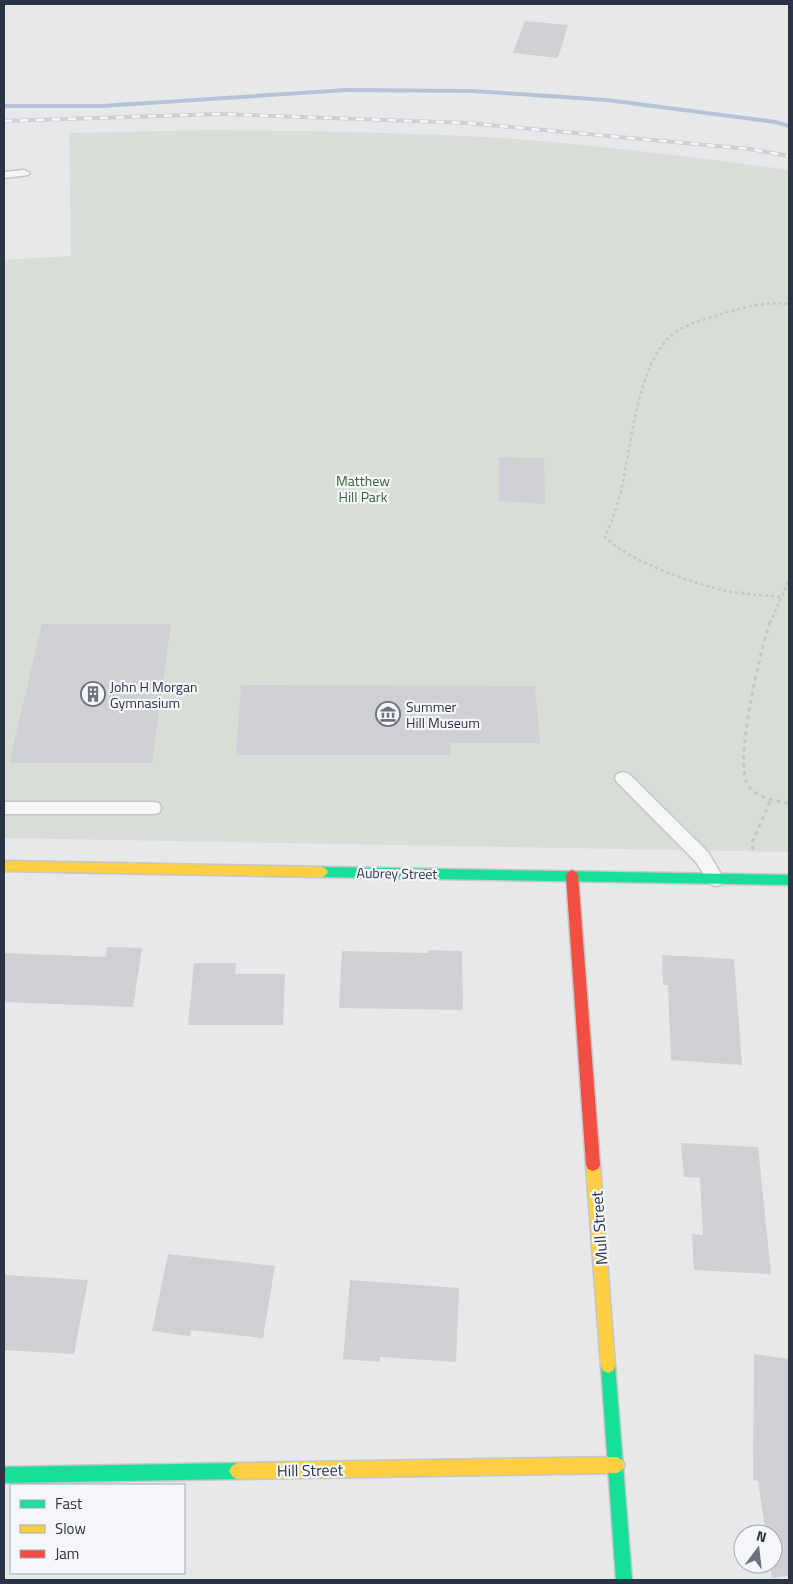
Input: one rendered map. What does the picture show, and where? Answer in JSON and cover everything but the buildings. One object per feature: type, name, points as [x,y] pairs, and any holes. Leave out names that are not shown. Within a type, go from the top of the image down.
[{"type":"street","name":"Aubrey Street","points":[[4,866],[789,880]]},
{"type":"street","name":"Mull Street","points":[[572,875],[624,1580]]},
{"type":"street","name":"Hill Street","points":[[4,1475],[617,1466]]},
{"type":"lane","points":[[4,175],[24,173]]},
{"type":"lane","points":[[623,778],[702,857],[716,879]]},
{"type":"lane","points":[[4,808],[152,808]]},
{"type":"path","points":[[780,597],[742,594],[701,583],[628,554],[614,547],[606,537],[617,506],[633,432],[649,373],[654,359],[666,340],[685,327],[748,306],[764,303],[789,304]]},
{"type":"path","points":[[789,580],[768,625],[758,654],[752,681],[744,754],[744,775],[747,785],[754,793],[789,803]]},
{"type":"path","points":[[763,880],[753,854],[752,844],[770,799]]},
{"type":"green space","name":"Matthew Hill Park","points":[[214,130],[393,133],[500,138],[573,144],[789,170],[789,852],[4,838],[4,260],[71,256],[69,133]]},
{"type":"waterway","points":[[4,106],[102,106],[346,90],[473,91],[607,100],[776,122],[789,126]]},
{"type":"railway","points":[[4,121],[221,114],[467,123],[750,149],[789,156]]},
{"type":"traffic: fast","points":[[322,872],[789,880]]},
{"type":"traffic: fast","points":[[608,1366],[624,1580]]},
{"type":"traffic: fast","points":[[4,1475],[237,1471]]},
{"type":"traffic: slow","points":[[4,866],[322,872]]},
{"type":"traffic: slow","points":[[593,1165],[608,1366]]},
{"type":"traffic: slow","points":[[237,1471],[617,1465]]},
{"type":"traffic: jam","points":[[572,875],[593,1165]]},
{"type":"place","name":"John H Morgan Gymnasium","points":[[93,694]]},
{"type":"place","name":"Summer Hill Museum","points":[[388,714]]}]
